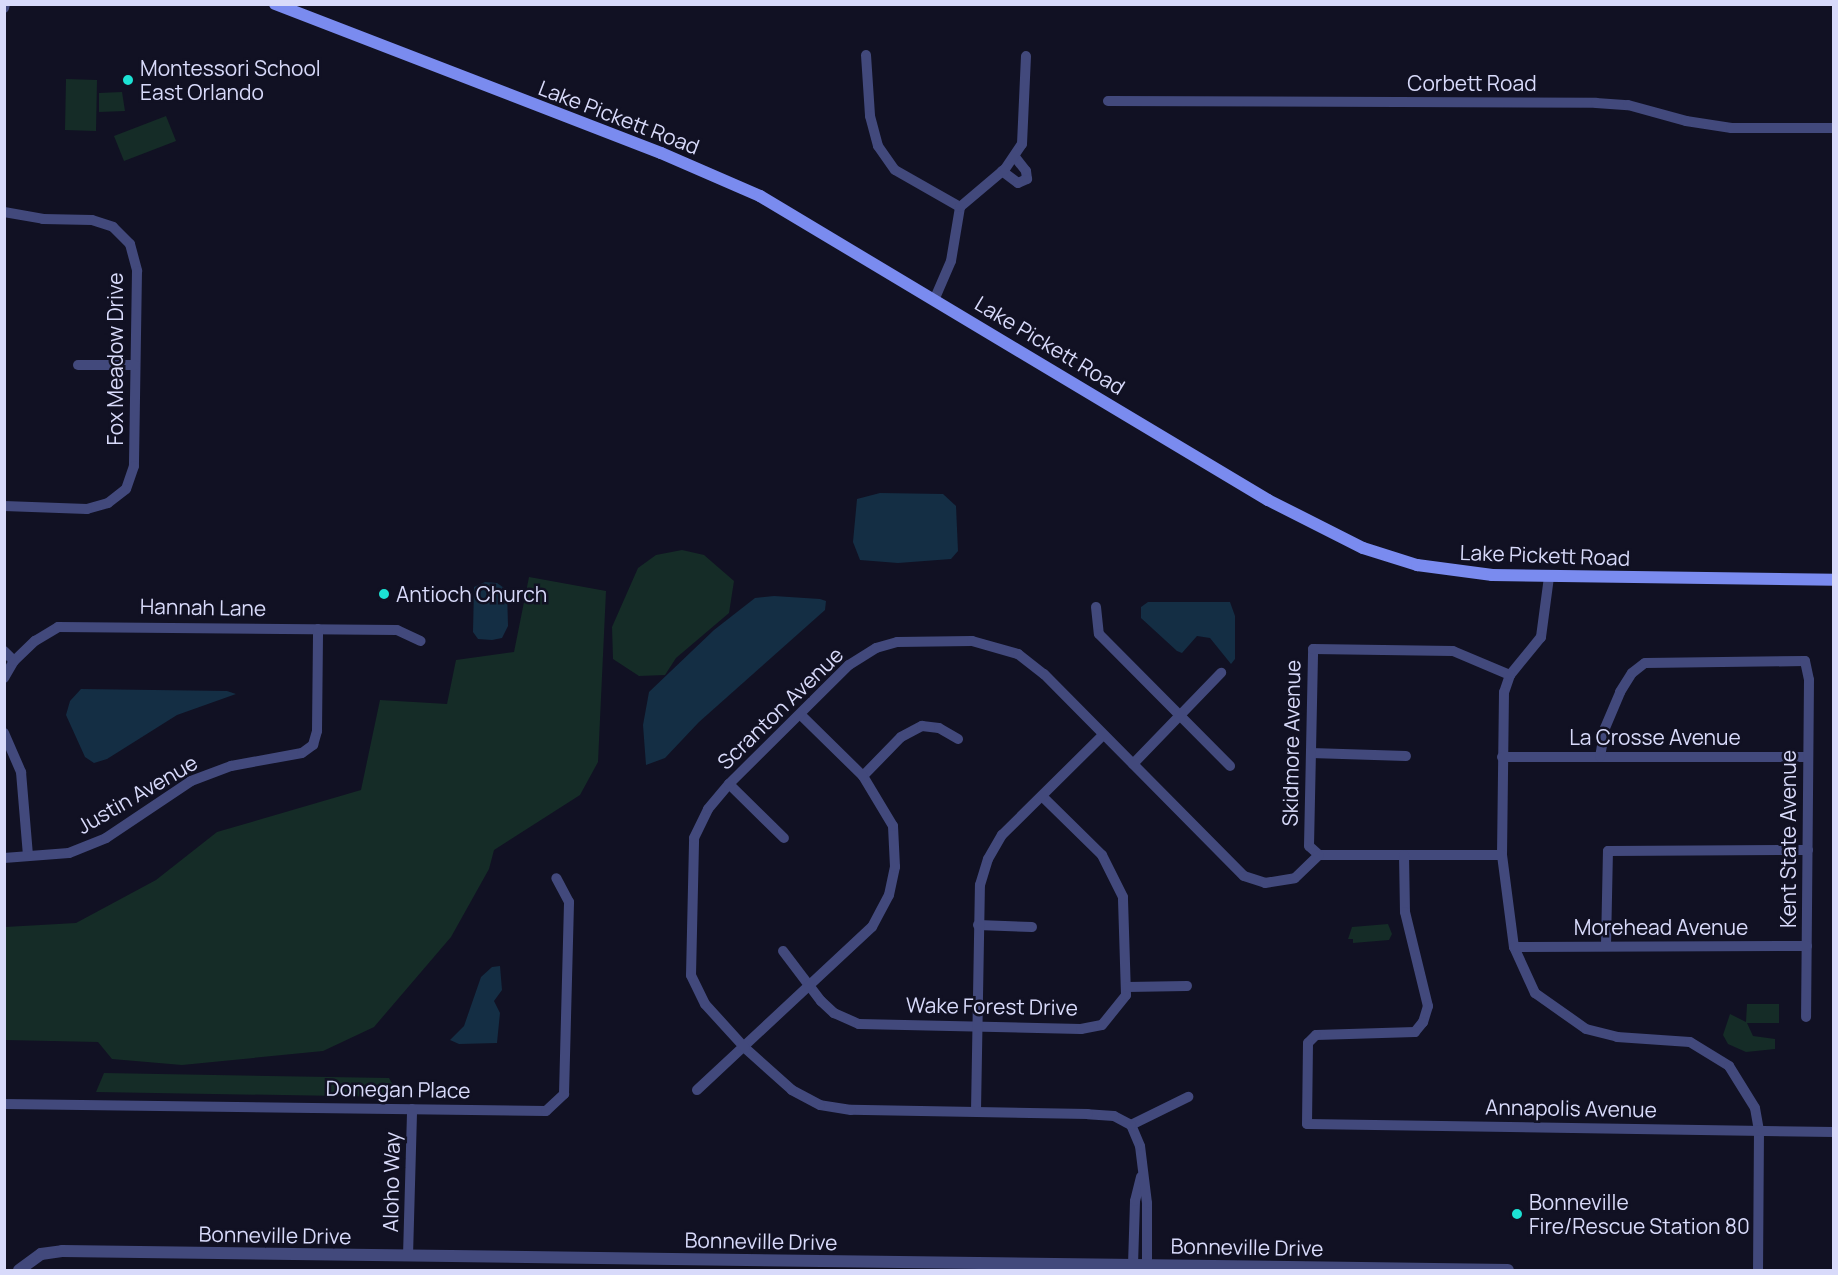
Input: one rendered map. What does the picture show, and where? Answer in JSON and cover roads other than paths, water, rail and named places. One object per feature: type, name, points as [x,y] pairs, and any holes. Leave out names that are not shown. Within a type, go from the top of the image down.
[{"type":"main road","name":"Lake Pickett Road","points":[[275,4],[737,186],[816,226],[1283,508],[1345,541],[1399,560],[1452,572],[1549,577],[1833,580]]},
{"type":"street","points":[[866,55],[870,116],[878,146],[895,170],[960,207]]},
{"type":"street","points":[[935,298],[951,261],[960,207],[1015,158],[1023,138],[1026,56]]},
{"type":"street","name":"Corbett Road","points":[[1108,101],[1596,103],[1628,105],[1686,121],[1731,128],[1833,128]]},
{"type":"street","points":[[1002,171],[1013,181],[1024,181],[1026,171],[1015,158]]},
{"type":"street","name":"Fox Meadow Drive","points":[[4,212],[43,219],[92,220],[113,227],[130,244],[137,271],[134,466],[126,489],[108,503],[87,509],[4,506]]},
{"type":"street","points":[[78,365],[135,365]]},
{"type":"street","points":[[1549,577],[1541,637],[1510,675],[1504,692],[1502,855],[1514,947],[1535,993],[1586,1029],[1617,1037],[1690,1042],[1711,1052],[1730,1066],[1748,1092],[1759,1131],[1758,1270]]},
{"type":"street","points":[[1096,607],[1099,634],[1230,766]]},
{"type":"street","name":"Hannah Lane","points":[[4,678],[14,661],[34,641],[58,627],[397,630],[421,641]]},
{"type":"street","name":"Justin Avenue","points":[[4,858],[69,853],[106,838],[191,781],[231,766],[302,753],[313,745],[317,731],[318,629]]},
{"type":"street","name":"Scranton Avenue","points":[[1131,1125],[1114,1116],[1088,1114],[851,1110],[820,1105],[792,1090],[745,1047],[705,1004],[691,975],[689,947],[694,838],[708,809],[729,784],[849,665],[876,648],[922,640],[972,641],[1018,654],[1044,674],[1244,876],[1265,883],[1295,878],[1319,855]]},
{"type":"street","name":"Skidmore Avenue","points":[[1319,855],[1309,846],[1313,649],[1453,651],[1510,675]]},
{"type":"street","points":[[4,651],[14,661]]},
{"type":"street","name":"Kent State Avenue","points":[[1600,757],[1605,728],[1620,692],[1632,673],[1645,663],[1804,661],[1809,680],[1806,1017]]},
{"type":"street","points":[[1133,764],[1221,674]]},
{"type":"street","points":[[697,1090],[872,927],[889,895],[895,867],[893,826],[863,776],[800,714]]},
{"type":"street","points":[[863,776],[901,737],[922,726],[939,728],[958,739]]},
{"type":"street","points":[[4,733],[21,772],[28,855]]},
{"type":"street","points":[[976,1111],[978,925],[980,885],[988,859],[1002,835],[1043,797],[1103,735]]},
{"type":"street","points":[[1311,753],[1406,756]]},
{"type":"street","name":"La Crosse Avenue","points":[[1502,757],[1808,757]]},
{"type":"street","points":[[729,784],[784,838]]},
{"type":"street","name":"Wake Forest Drive","points":[[783,951],[808,987],[834,1013],[859,1024],[1082,1029],[1102,1025],[1114,1014],[1127,987],[1123,897],[1116,876],[1102,855],[1043,797]]},
{"type":"street","points":[[1606,945],[1608,850],[1808,850]]},
{"type":"street","points":[[1319,855],[1502,855]]},
{"type":"street","name":"Annapolis Avenue","points":[[1404,855],[1405,912],[1428,1006],[1423,1022],[1414,1032],[1316,1035],[1308,1043],[1307,1124],[1833,1132]]},
{"type":"street","name":"Donegan Place","points":[[4,1104],[546,1111],[564,1094],[570,902],[556,878]]},
{"type":"street","points":[[978,925],[1032,927]]},
{"type":"street","name":"Morehead Avenue","points":[[1514,947],[1807,946]]},
{"type":"street","points":[[1127,987],[1187,986]]},
{"type":"street","points":[[1147,1266],[1147,1203],[1140,1146],[1131,1125],[1188,1097]]},
{"type":"street","name":"Aloho Way","points":[[408,1256],[412,1109]]},
{"type":"street","points":[[1134,1265],[1135,1202],[1142,1174]]},
{"type":"street","name":"Bonneville Drive","points":[[19,1270],[41,1254],[62,1251],[1508,1270]]},
{"type":"water","points":[[880,493],[943,494],[956,506],[958,551],[951,559],[898,563],[860,560],[853,542],[857,499]]},
{"type":"water","points":[[485,582],[497,583],[507,590],[508,626],[502,638],[478,639],[473,632],[474,587]]},
{"type":"water","points":[[774,596],[820,599],[826,601],[825,610],[699,722],[665,758],[646,765],[643,725],[649,692],[714,630],[755,598]]},
{"type":"water","points":[[1148,602],[1230,602],[1235,616],[1235,659],[1231,664],[1210,638],[1197,636],[1182,653],[1177,651],[1141,618],[1141,607]]},
{"type":"water","points":[[81,689],[227,691],[236,694],[177,715],[107,759],[94,763],[85,757],[66,715],[70,701]]},
{"type":"water","points":[[500,966],[502,990],[494,1001],[500,1013],[497,1043],[459,1044],[450,1040],[464,1026],[481,977],[492,967]]},
{"type":"place","name":"Montessori School East Orlando","points":[[128,80]]},
{"type":"place","name":"Antioch Church","points":[[384,594]]},
{"type":"place","name":"Bonneville Fire/Rescue Station 80","points":[[1517,1214]]}]
